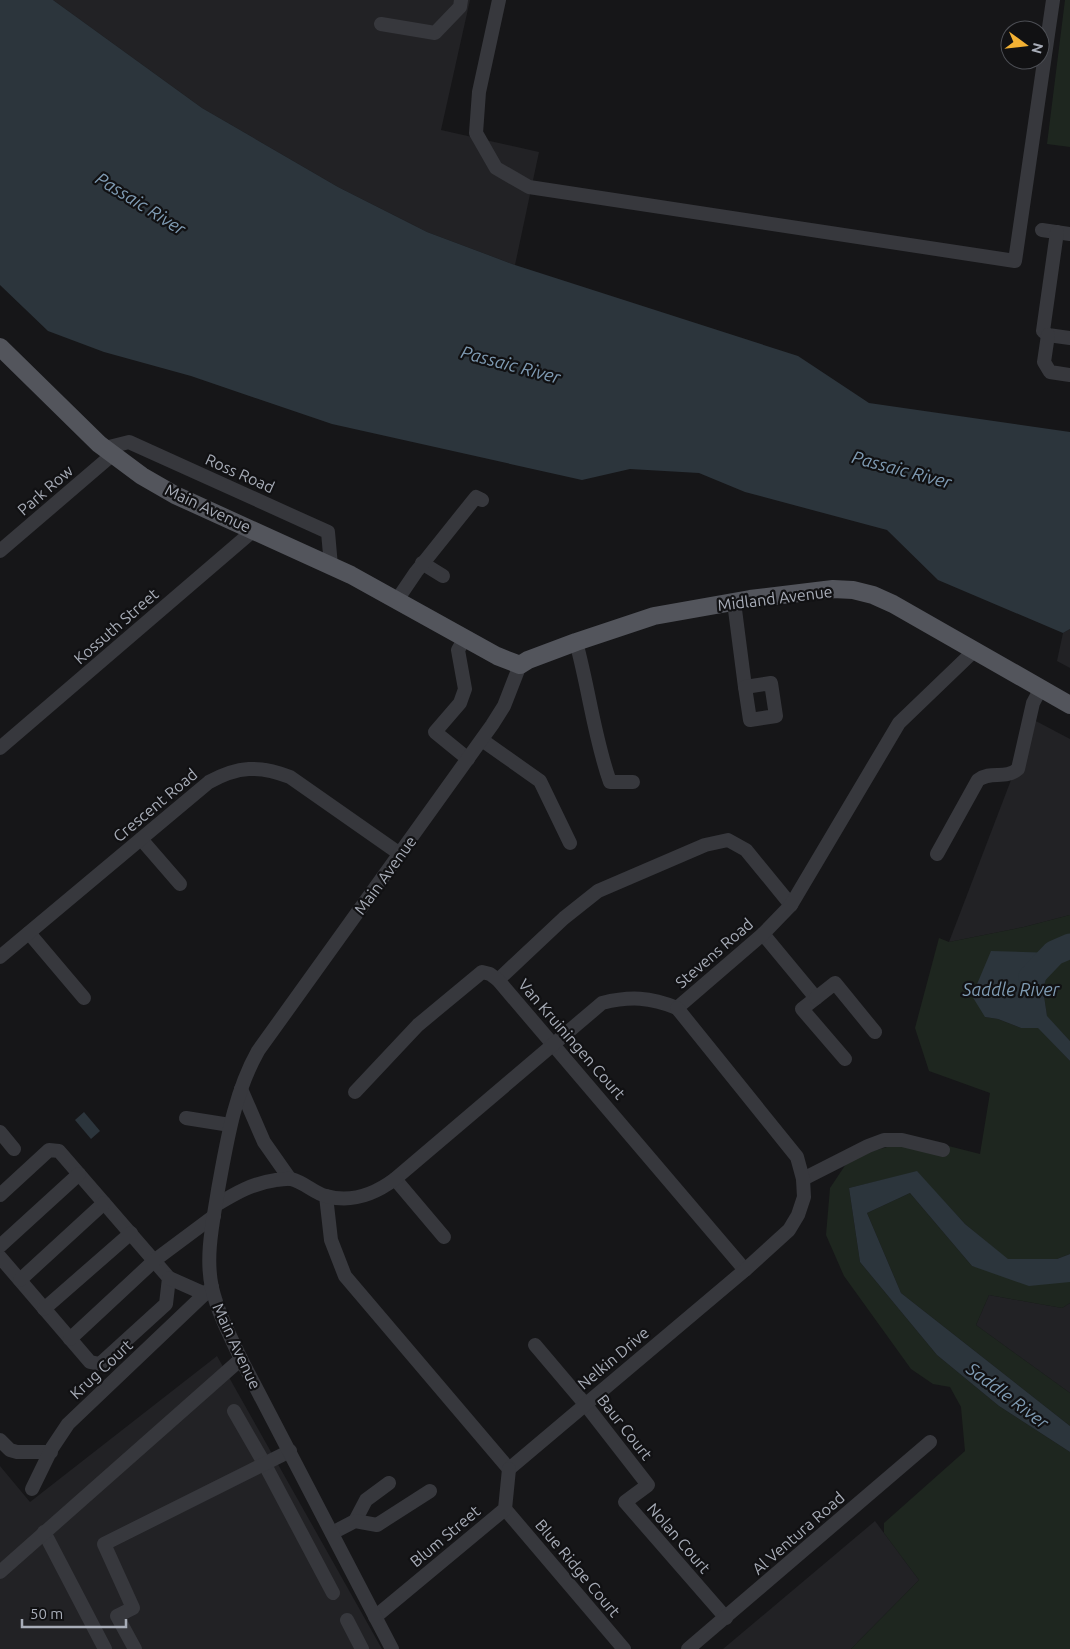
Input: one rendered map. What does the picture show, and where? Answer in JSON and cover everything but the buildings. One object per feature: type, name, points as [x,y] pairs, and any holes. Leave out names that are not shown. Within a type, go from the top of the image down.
[{"type":"main road","name":"Main Avenue","points":[[0,347],[109,452],[142,476],[174,495],[331,566],[397,600],[497,656],[520,665]]},
{"type":"main road","name":"Midland Avenue","points":[[520,665],[528,660],[576,642],[654,616],[734,602],[833,589],[853,590],[873,595],[893,604],[1070,705]]},
{"type":"street","points":[[381,24],[435,33],[460,7],[461,0]]},
{"type":"street","points":[[498,0],[479,92],[476,133],[496,168],[529,187],[1015,261],[1053,0]]},
{"type":"street","points":[[1042,230],[1063,233],[1044,331],[1048,335],[1070,338]]},
{"type":"street","points":[[1048,335],[1044,362],[1050,372],[1070,375]]},
{"type":"street","name":"Ross Road","points":[[109,452],[130,442],[328,532],[331,566]]},
{"type":"street","name":"Park Row","points":[[0,551],[109,452]]},
{"type":"street","points":[[397,600],[422,564],[476,497],[482,500]]},
{"type":"street","name":"Kossuth Street","points":[[0,748],[254,530]]},
{"type":"street","points":[[422,564],[443,576]]},
{"type":"street","points":[[734,602],[745,687]]},
{"type":"street","points":[[464,638],[458,650],[465,689],[460,703],[435,732],[468,759]]},
{"type":"street","points":[[576,642],[603,762],[610,782],[633,782]]},
{"type":"street","name":"Stevens Road","points":[[241,1088],[264,1142],[290,1179],[326,1196],[346,1198],[366,1196],[376,1192],[395,1179],[602,1003],[621,998],[643,998],[676,1008],[763,934],[791,905],[899,723],[974,650]]},
{"type":"street","name":"Main Avenue","points":[[392,1649],[241,1359],[209,1291],[210,1242],[230,1124],[241,1088],[258,1051],[482,740],[504,706],[520,665]]},
{"type":"street","points":[[937,854],[978,780],[991,775],[1006,776],[1013,774],[1018,769],[1033,703],[1041,688]]},
{"type":"street","points":[[482,740],[540,781],[570,843]]},
{"type":"street","name":"Crescent Road","points":[[0,957],[209,782],[239,769],[257,768],[273,770],[290,777],[400,854]]},
{"type":"street","points":[[142,839],[180,884]]},
{"type":"street","points":[[498,980],[564,918],[598,891],[705,845],[728,840],[746,850],[791,905]]},
{"type":"street","points":[[28,933],[84,998]]},
{"type":"street","points":[[763,934],[816,998]]},
{"type":"street","name":"Van Kruiningen Court","points":[[355,1092],[418,1024],[482,972],[490,974],[498,980],[554,1044],[745,1270]]},
{"type":"street","points":[[845,1059],[802,1010],[835,983],[875,1032]]},
{"type":"street","name":"Nelkin Drive","points":[[509,1468],[745,1270],[789,1230],[798,1215],[804,1197],[803,1179],[797,1157],[676,1008]]},
{"type":"street","points":[[186,1118],[230,1124]]},
{"type":"street","points":[[0,1132],[14,1149]]},
{"type":"street","points":[[803,1179],[868,1146],[884,1140],[902,1140],[943,1150]]},
{"type":"street","points":[[0,1196],[49,1150],[59,1152],[169,1278],[209,1291]]},
{"type":"street","points":[[0,1246],[79,1174]]},
{"type":"street","points":[[70,1339],[155,1260],[243,1189],[254,1184],[290,1179]]},
{"type":"street","points":[[395,1179],[444,1237]]},
{"type":"street","points":[[326,1196],[331,1240],[345,1276],[509,1468]]},
{"type":"street","points":[[20,1280],[104,1203]]},
{"type":"street","points":[[44,1309],[131,1233]]},
{"type":"street","points":[[0,1257],[90,1362],[100,1364],[166,1304],[169,1278]]},
{"type":"street","name":"Krug Court","points":[[32,1489],[68,1424],[209,1291]]},
{"type":"street","name":"Baur Court","points":[[535,1344],[648,1485]]},
{"type":"street","points":[[0,1572],[241,1359]]},
{"type":"street","points":[[234,1411],[264,1463],[333,1593]]},
{"type":"street","points":[[0,1440],[10,1450],[17,1452],[51,1452]]},
{"type":"street","name":"Al Ventura Road","points":[[688,1649],[930,1442]]},
{"type":"street","points":[[135,1649],[117,1616],[134,1608],[104,1544],[290,1450]]},
{"type":"street","name":"Blum Street","points":[[375,1617],[505,1509],[509,1468]]},
{"type":"street","points":[[332,1533],[355,1521],[366,1500],[389,1483]]},
{"type":"street","name":"Nolan Court","points":[[648,1485],[625,1502],[726,1618]]},
{"type":"street","points":[[355,1521],[377,1526],[430,1491]]},
{"type":"street","name":"Blue Ridge Court","points":[[505,1509],[624,1649]]},
{"type":"street","points":[[44,1532],[105,1649]]},
{"type":"street","points":[[347,1620],[362,1649]]},
{"type":"shaded area","points":[[53,0],[470,0],[441,130],[539,152],[515,265],[427,232],[338,187],[202,108]]},
{"type":"shaded area","points":[[1065,0],[1070,0],[1070,147],[1047,144]]},
{"type":"shaded area","points":[[1070,629],[1070,668],[1057,661],[1063,633]]},
{"type":"shaded area","points":[[1034,720],[1070,739],[1070,915],[1024,927],[949,942]]},
{"type":"shaded area","points":[[1070,915],[1070,1041],[1047,1017],[1043,989],[1053,953],[985,1017],[998,1019],[1021,1028],[1038,1027],[1070,1061],[1070,1254],[1057,1259],[1008,1260],[965,1224],[917,1172],[849,1188],[860,1262],[937,1355],[999,1406],[1070,1452],[1070,1649],[851,1649],[919,1580],[884,1533],[884,1523],[965,1451],[961,1407],[950,1387],[933,1384],[911,1369],[844,1276],[826,1235],[830,1188],[850,1158],[917,1138],[980,1154],[990,1093],[929,1071],[915,1028],[939,938],[949,942],[1024,927]]},
{"type":"shaded area","points":[[910,1193],[972,1266],[1070,1282],[1070,1303],[1062,1308],[989,1295],[976,1325],[1070,1393],[1070,1426],[901,1293],[867,1213]]},
{"type":"shaded area","points":[[989,1295],[1062,1308],[1070,1303],[1070,1393],[976,1325]]},
{"type":"shaded area","points":[[217,1356],[382,1649],[0,1649],[0,1466],[30,1502]]},
{"type":"shaded area","points":[[875,1521],[919,1580],[851,1649],[723,1649]]},
{"type":"water","name":"Passaic River","points":[[0,0],[53,0],[202,108],[338,187],[427,232],[515,265],[798,356],[869,403],[1070,432],[1070,629],[1063,633],[938,580],[887,530],[745,492],[699,473],[630,469],[582,480],[332,424],[191,376],[104,352],[48,331],[0,285]]},
{"type":"water","name":"Saddle River","points":[[991,951],[1054,953],[1043,989],[1047,1016],[1070,1041],[1070,1061],[1038,1028],[1021,1028],[998,1019],[985,1017],[972,996]]},
{"type":"water","points":[[84,1112],[100,1131],[91,1139],[75,1120]]},
{"type":"water","name":"Saddle River","points":[[917,1171],[965,1224],[1008,1259],[1057,1259],[1070,1254],[1070,1282],[1029,1286],[972,1266],[910,1193],[867,1213],[901,1293],[1070,1426],[1070,1452],[999,1406],[937,1355],[860,1262],[849,1188]]},
{"type":"waterway","name":"Saddle River","points":[[1031,977],[1054,953],[1070,946]]}]
